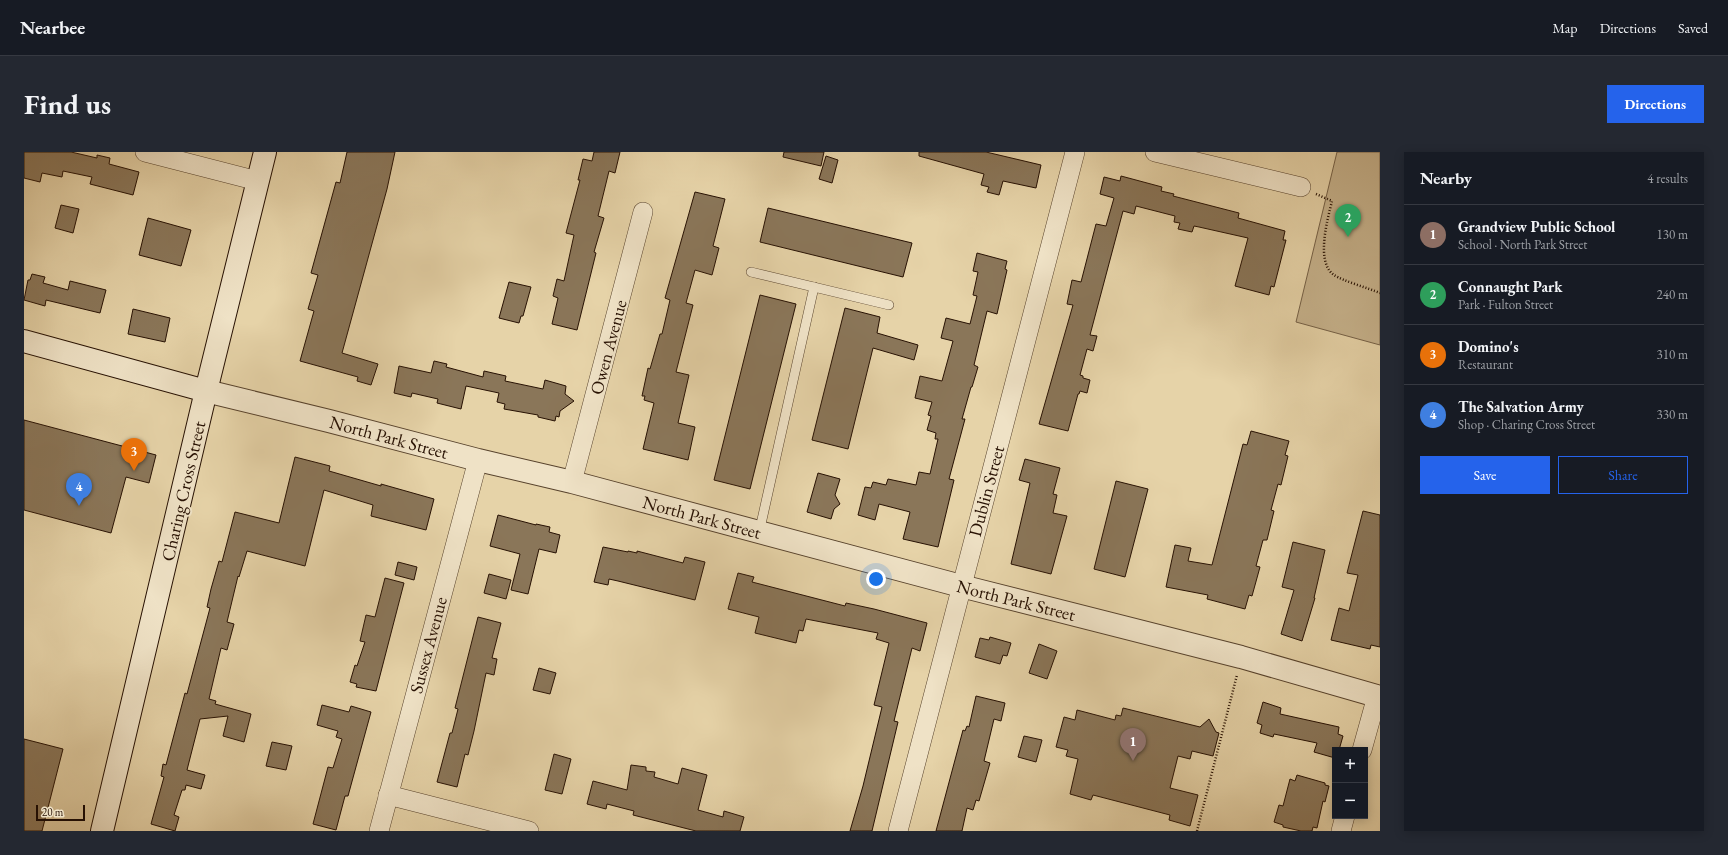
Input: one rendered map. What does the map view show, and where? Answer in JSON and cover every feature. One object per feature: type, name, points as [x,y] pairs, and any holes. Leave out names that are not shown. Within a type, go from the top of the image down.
[{"type":"street","points":[[145,152],[258,181]]},
{"type":"street","name":"Charing Cross Street","points":[[102,831],[206,391],[265,152]]},
{"type":"street","name":"Dublin Street","points":[[898,831],[1075,152]]},
{"type":"street","points":[[1155,152],[1300,187]]},
{"type":"street","name":"Owen Avenue","points":[[572,482],[643,212]]},
{"type":"street","name":"North Park Street","points":[[24,341],[206,391],[478,460],[572,482],[961,586],[1242,657],[1378,697]]},
{"type":"street","name":"Sussex Avenue","points":[[379,831],[478,460]]},
{"type":"street","points":[[1363,747],[1378,697]]},
{"type":"street","points":[[388,795],[529,831]]},
{"type":"street","points":[[1341,831],[1344,819]]},
{"type":"lane","points":[[751,272],[888,306]]},
{"type":"lane","points":[[759,533],[814,287]]},
{"type":"path","points":[[1300,187],[1332,201],[1323,240],[1325,262],[1333,274],[1380,293]]},
{"type":"path","points":[[1197,831],[1242,657]]},
{"type":"shaded area","points":[[1337,152],[1380,152],[1380,345],[1296,322]]},
{"type":"building","points":[[24,152],[71,152],[97,158],[97,155],[110,158],[109,164],[139,172],[133,195],[90,184],[92,177],[63,171],[62,177],[42,173],[40,182],[24,178]]},
{"type":"building","points":[[347,152],[395,152],[387,189],[342,353],[378,364],[371,385],[357,381],[358,377],[300,361],[314,311],[308,309],[318,275],[311,273],[336,182],[340,183]]},
{"type":"building","points":[[594,152],[620,152],[615,173],[609,171],[598,216],[604,218],[594,252],[596,253],[577,330],[552,324],[558,298],[553,296],[557,279],[564,281],[574,235],[566,233],[580,180],[578,180],[583,159],[592,161]]},
{"type":"building","points":[[784,152],[824,152],[821,166],[783,157]]},
{"type":"building","points":[[919,152],[986,152],[1041,165],[1036,188],[1003,181],[999,195],[987,192],[989,187],[981,185],[984,174],[919,156]]},
{"type":"building","points":[[826,156],[838,160],[832,183],[819,179]]},
{"type":"building","points":[[1121,176],[1162,187],[1161,191],[1174,194],[1173,196],[1239,213],[1238,218],[1285,231],[1283,240],[1286,240],[1274,287],[1271,286],[1269,295],[1235,286],[1248,238],[1194,226],[1192,232],[1178,229],[1180,223],[1174,222],[1175,216],[1136,206],[1134,214],[1123,211],[1090,335],[1097,336],[1093,351],[1087,349],[1080,375],[1083,376],[1083,378],[1090,380],[1087,393],[1080,391],[1078,394],[1068,431],[1039,424],[1073,305],[1067,304],[1072,280],[1081,282],[1096,224],[1106,226],[1114,198],[1100,194],[1104,177],[1120,181]]},
{"type":"building","points":[[695,192],[725,199],[713,246],[719,248],[712,275],[695,270],[686,303],[693,305],[676,372],[689,375],[678,423],[695,427],[688,460],[643,449],[654,403],[644,400],[645,396],[642,396],[648,368],[650,369],[660,334],[662,334],[670,300],[665,298]]},
{"type":"building","points":[[61,205],[79,209],[73,233],[55,228]]},
{"type":"building","points":[[768,208],[912,243],[903,277],[760,242]]},
{"type":"building","points":[[148,218],[191,230],[181,266],[139,255]]},
{"type":"building","points":[[977,253],[1007,261],[1005,269],[1007,270],[997,314],[987,311],[974,365],[978,367],[962,419],[965,419],[949,479],[954,480],[938,547],[903,539],[910,512],[879,504],[875,520],[858,515],[865,487],[871,488],[873,482],[886,485],[888,479],[916,485],[919,472],[930,474],[938,439],[935,439],[936,433],[927,430],[931,416],[928,415],[932,402],[915,398],[920,376],[942,381],[953,341],[941,338],[946,318],[970,324],[977,296],[973,295],[978,272],[973,271]]},
{"type":"building","points":[[32,274],[45,277],[43,283],[68,290],[70,281],[106,290],[100,313],[46,300],[45,306],[24,300],[28,280],[30,280]]},
{"type":"building","points":[[509,282],[531,287],[523,316],[521,316],[519,323],[499,318]]},
{"type":"building","points":[[760,295],[796,304],[750,489],[714,480]]},
{"type":"building","points":[[845,308],[880,317],[877,333],[918,345],[914,360],[873,348],[848,449],[812,440]]},
{"type":"building","points":[[133,309],[170,318],[165,342],[128,334]]},
{"type":"building","points":[[434,361],[447,364],[446,367],[483,377],[484,371],[506,376],[505,381],[543,389],[545,380],[566,386],[565,394],[574,401],[560,411],[559,417],[556,416],[555,421],[538,417],[538,415],[504,409],[505,404],[497,402],[499,393],[466,386],[461,409],[437,403],[438,399],[412,393],[411,397],[394,393],[399,366],[431,373]]},
{"type":"building","points":[[24,420],[156,455],[149,483],[126,477],[111,533],[24,510]]},
{"type":"building","points":[[1251,431],[1289,441],[1285,455],[1288,456],[1281,485],[1278,484],[1271,510],[1274,511],[1267,540],[1263,540],[1256,566],[1260,567],[1252,596],[1249,595],[1245,609],[1207,599],[1208,595],[1166,587],[1175,545],[1191,548],[1188,561],[1212,565],[1243,444],[1247,445]]},
{"type":"building","points":[[295,457],[330,466],[329,471],[434,499],[426,530],[371,516],[373,505],[324,490],[305,566],[247,551],[239,577],[238,576],[227,622],[234,624],[227,650],[221,648],[209,699],[216,701],[215,704],[251,714],[244,742],[223,736],[228,716],[200,719],[187,770],[205,775],[201,789],[186,785],[185,790],[182,790],[174,815],[179,817],[175,831],[151,824],[164,777],[161,776],[163,764],[166,765],[185,693],[187,694],[210,608],[207,607],[211,589],[219,561],[222,562],[235,512],[279,523]]},
{"type":"building","points":[[1025,459],[1060,468],[1053,494],[1057,495],[1053,513],[1067,516],[1051,574],[1011,564],[1030,483],[1019,480]]},
{"type":"building","points":[[818,473],[840,479],[835,495],[840,504],[834,509],[831,519],[807,512]]},
{"type":"building","points":[[1116,481],[1148,489],[1125,577],[1094,569]]},
{"type":"building","points":[[1363,511],[1380,515],[1380,647],[1371,645],[1370,649],[1331,640],[1339,608],[1349,611],[1358,575],[1347,573]]},
{"type":"building","points":[[498,515],[550,527],[549,532],[560,535],[556,553],[539,549],[528,594],[511,590],[520,554],[490,546]]},
{"type":"building","points":[[1293,542],[1325,550],[1315,598],[1302,641],[1281,634],[1294,590],[1282,587]]},
{"type":"building","points":[[603,547],[628,552],[637,553],[637,551],[683,563],[685,557],[705,562],[695,600],[609,579],[608,585],[594,582]]},
{"type":"building","points":[[398,562],[417,567],[414,580],[395,575]]},
{"type":"building","points":[[738,573],[754,577],[752,582],[845,606],[846,603],[927,623],[920,651],[912,648],[894,721],[898,722],[872,831],[850,831],[863,786],[882,707],[874,705],[889,643],[876,639],[878,633],[806,619],[803,631],[799,630],[796,643],[755,633],[759,617],[728,609]]},
{"type":"building","points":[[489,574],[511,580],[506,599],[484,593]]},
{"type":"building","points":[[385,578],[404,583],[376,691],[356,687],[357,684],[350,682],[355,665],[357,666],[365,642],[360,641],[366,615],[375,617]]},
{"type":"building","points":[[478,617],[501,623],[492,658],[497,659],[494,675],[486,673],[468,755],[465,754],[457,787],[437,782],[458,709],[455,708]]},
{"type":"building","points":[[990,637],[1011,643],[1007,656],[1003,655],[1000,664],[975,657],[980,638],[989,640]]},
{"type":"building","points":[[1039,644],[1057,651],[1047,679],[1029,673]]},
{"type":"building","points":[[539,668],[556,673],[550,694],[533,690]]},
{"type":"building","points":[[976,696],[1005,703],[1001,721],[994,719],[984,761],[990,763],[979,801],[976,800],[973,810],[967,808],[962,831],[936,831],[963,730],[965,731],[967,726],[969,727]]},
{"type":"building","points":[[1263,702],[1281,708],[1280,714],[1339,727],[1338,734],[1343,736],[1340,747],[1332,747],[1332,757],[1314,752],[1317,743],[1274,734],[1273,737],[1260,733],[1262,725],[1257,723]]},
{"type":"building","points":[[322,705],[349,712],[351,706],[371,712],[348,796],[345,796],[336,830],[313,824],[328,767],[333,768],[342,739],[336,737],[338,731],[317,725]]},
{"type":"building","points":[[1123,708],[1200,727],[1209,719],[1216,732],[1219,733],[1213,756],[1192,751],[1190,759],[1178,756],[1170,788],[1198,795],[1190,826],[1169,820],[1170,815],[1093,795],[1091,800],[1070,794],[1078,759],[1066,756],[1068,750],[1056,747],[1064,717],[1075,720],[1077,710],[1115,720],[1116,715],[1121,716]]},
{"type":"building","points":[[1024,736],[1042,740],[1036,762],[1018,757]]},
{"type":"building","points":[[24,739],[63,749],[42,831],[24,831]]},
{"type":"building","points":[[272,742],[292,746],[286,770],[266,766]]},
{"type":"building","points":[[554,754],[571,759],[562,794],[545,790]]},
{"type":"building","points":[[631,765],[646,767],[646,771],[655,772],[654,777],[678,784],[682,768],[707,775],[698,810],[723,817],[724,811],[744,817],[740,831],[696,831],[633,815],[634,811],[607,804],[606,809],[587,804],[593,781],[627,790]]},
{"type":"building","points":[[1297,775],[1325,783],[1325,785],[1329,786],[1325,802],[1323,801],[1317,828],[1313,827],[1312,831],[1301,831],[1283,827],[1283,825],[1274,822],[1279,805],[1283,806],[1290,779],[1295,781]]},
{"type":"place","name":"Connaught Park","points":[[1348,237]]},
{"type":"place","name":"Domino's","points":[[134,471]]},
{"type":"place","name":"The Salvation Army","points":[[79,506]]},
{"type":"place","name":"Grandview Public School","points":[[1133,761]]}]
